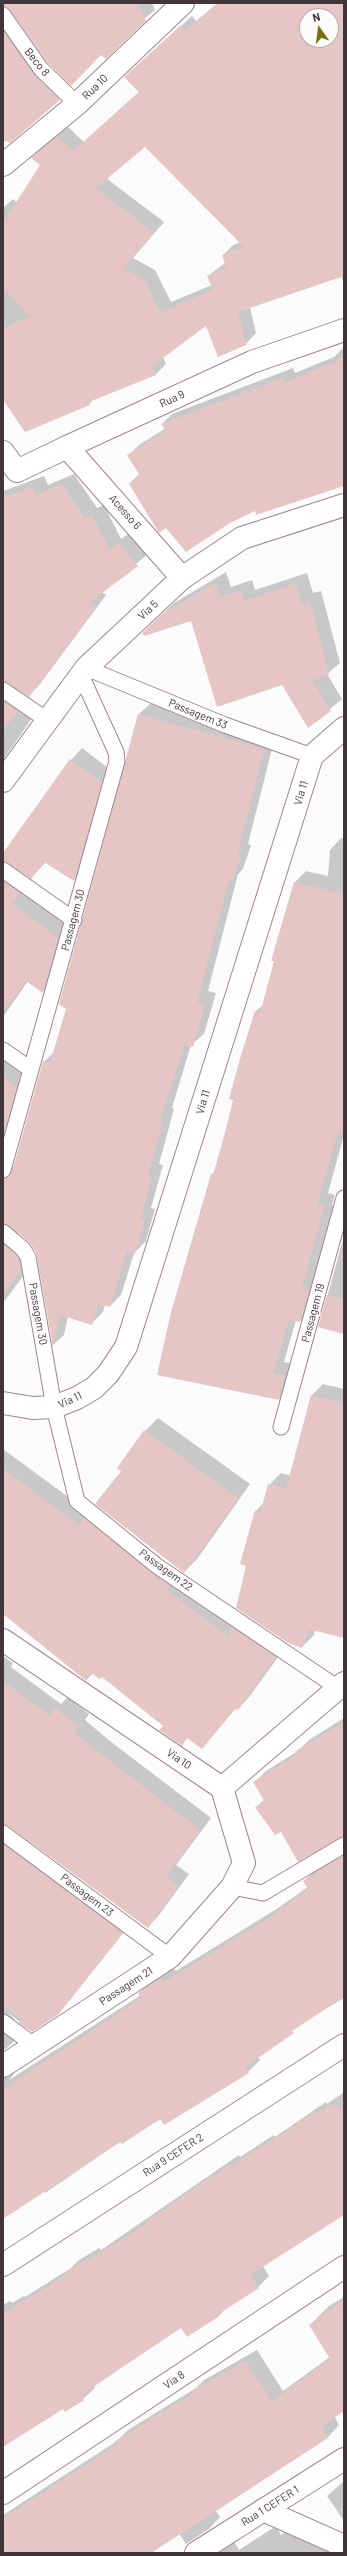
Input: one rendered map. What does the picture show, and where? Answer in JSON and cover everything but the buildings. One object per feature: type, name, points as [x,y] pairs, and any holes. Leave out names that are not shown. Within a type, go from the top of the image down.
[{"type":"street","name":"Rua 10","points":[[3,165],[77,104],[183,3]]},
{"type":"street","name":"Rua 9","points":[[10,474],[252,362],[344,330]]},
{"type":"street","name":"Acesso 6","points":[[67,447],[182,578]]},
{"type":"street","points":[[3,452],[10,474]]},
{"type":"street","name":"Via 5","points":[[3,781],[84,671],[182,578],[242,538],[344,505]]},
{"type":"street","points":[[312,756],[344,728]]},
{"type":"street","name":"Via 11","points":[[3,1403],[33,1408],[54,1407],[94,1388],[108,1374],[126,1347],[312,756]]},
{"type":"street","name":"Via 10","points":[[3,1640],[222,1788]]},
{"type":"street","points":[[222,1788],[341,1686]]},
{"type":"street","name":"Passagem 21","points":[[3,2066],[170,1957],[232,1887],[244,1863],[222,1788]]},
{"type":"street","name":"Rua 9 CEFER 2","points":[[3,2265],[344,2044]]},
{"type":"street","name":"Via 8","points":[[3,2493],[344,2267]]},
{"type":"street","name":"Rua 1 CEFER 1","points":[[196,2553],[344,2459]]},
{"type":"street","points":[[263,2510],[344,2546]]},
{"type":"lane","name":"Beco 8","points":[[3,16],[40,70],[77,104]]},
{"type":"lane","name":"Passagem 33","points":[[84,671],[225,725],[312,756]]},
{"type":"lane","name":"Passagem 30","points":[[3,1170],[30,1069],[74,920],[117,756],[84,671]]},
{"type":"lane","points":[[3,690],[47,720]]},
{"type":"lane","points":[[3,870],[74,920]]},
{"type":"lane","points":[[3,1050],[30,1069]]},
{"type":"lane","name":"Passagem 19","points":[[281,1427],[344,1198]]},
{"type":"lane","name":"Passagem 30","points":[[3,1232],[23,1249],[28,1257],[54,1407]]},
{"type":"lane","name":"Passagem 22","points":[[54,1407],[78,1501],[157,1566],[341,1686]]},
{"type":"lane","name":"Passagem 23","points":[[3,1833],[170,1957]]},
{"type":"lane","points":[[232,1887],[263,1892],[344,1845]]},
{"type":"lane","points":[[3,2022],[35,2046]]}]
